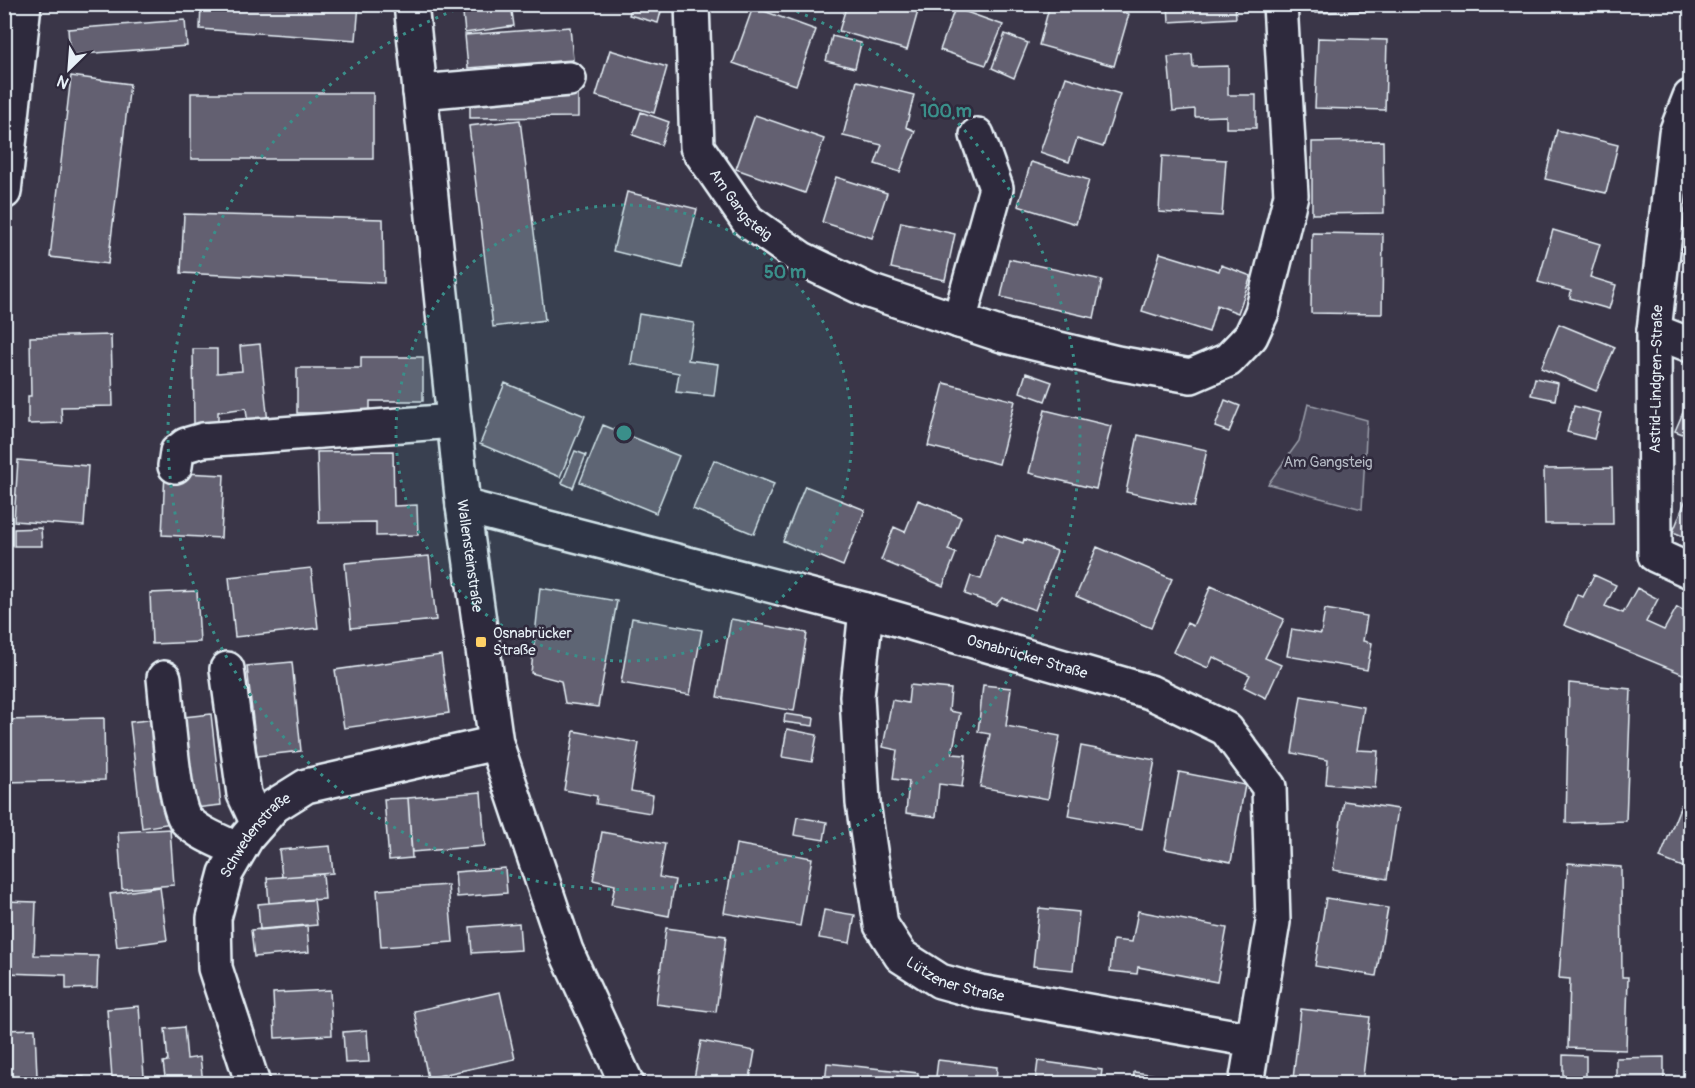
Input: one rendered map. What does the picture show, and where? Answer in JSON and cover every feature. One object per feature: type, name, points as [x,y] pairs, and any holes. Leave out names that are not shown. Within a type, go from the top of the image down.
[{"type":"street","name":"Wallensteinstraße","points":[[411,4],[463,506],[496,743],[566,951],[627,1083]]},
{"type":"street","name":"Am Gangsteig","points":[[692,4],[697,147],[748,221],[802,259],[859,286],[959,321],[1005,336],[1117,363],[1191,376],[1228,360],[1251,336],[1262,312],[1291,195],[1280,4]]},
{"type":"street","points":[[4,192],[18,7]]},
{"type":"street","points":[[420,92],[569,79]]},
{"type":"street","name":"Astrid-Lindgren-Straße","points":[[1690,97],[1676,133],[1654,331],[1655,555],[1690,571]]},
{"type":"street","points":[[959,321],[996,188],[977,135]]},
{"type":"street","points":[[1654,331],[1690,345]]},
{"type":"street","points":[[175,465],[177,452],[186,445],[203,440],[454,421]]},
{"type":"street","name":"Osnabrücker Straße","points":[[463,506],[866,610],[1150,692],[1226,729],[1269,787],[1273,922],[1246,1083]]},
{"type":"street","name":"Lützener Straße","points":[[866,610],[858,696],[863,803],[881,925],[901,956],[940,981],[980,992],[1253,1041]]},
{"type":"street","points":[[227,669],[244,794],[258,824]]},
{"type":"street","points":[[164,678],[178,797],[185,819],[202,832],[239,850]]},
{"type":"street","name":"Schwedenstraße","points":[[253,1083],[215,968],[214,918],[226,873],[239,850],[274,806],[306,786],[496,743]]},
{"type":"green space","name":"Am Gangsteig","points":[[1308,404],[1367,420],[1362,509],[1268,484],[1299,441]]},
{"type":"building","points":[[201,4],[359,4],[356,40],[200,29]]},
{"type":"building","points":[[462,4],[511,4],[514,26],[465,33]]},
{"type":"building","points":[[632,4],[663,4],[658,23],[629,15]]},
{"type":"building","points":[[847,4],[920,4],[907,50],[839,31]]},
{"type":"building","points":[[1050,4],[1095,4],[1129,14],[1114,66],[1039,45]]},
{"type":"building","points":[[1168,4],[1235,4],[1236,18],[1169,22]]},
{"type":"building","points":[[1314,4],[1385,4],[1385,10],[1315,13]]},
{"type":"building","points":[[753,7],[816,30],[796,85],[733,63]]},
{"type":"building","points":[[955,8],[1003,25],[986,65],[940,50]]},
{"type":"building","points":[[185,20],[187,46],[70,55],[68,29]]},
{"type":"building","points":[[570,27],[573,60],[468,68],[465,35]]},
{"type":"building","points":[[1005,34],[1028,43],[1014,78],[992,68]]},
{"type":"building","points":[[832,36],[861,43],[855,68],[826,61]]},
{"type":"building","points":[[1318,38],[1387,40],[1385,110],[1315,108]]},
{"type":"building","points":[[610,50],[667,67],[654,113],[596,96]]},
{"type":"building","points":[[1192,54],[1193,67],[1228,66],[1228,95],[1256,95],[1256,128],[1226,128],[1226,116],[1195,117],[1195,109],[1173,111],[1168,57]]},
{"type":"building","points":[[71,76],[130,84],[108,264],[50,257]]},
{"type":"building","points":[[1066,77],[1120,94],[1103,147],[1077,139],[1069,162],[1040,152]]},
{"type":"building","points":[[857,81],[914,95],[906,127],[915,131],[900,172],[875,164],[882,145],[843,136]]},
{"type":"building","points":[[470,92],[578,92],[578,117],[470,118]]},
{"type":"building","points":[[191,93],[373,93],[373,159],[191,159]]},
{"type":"building","points":[[641,112],[669,122],[661,145],[633,135]]},
{"type":"building","points":[[755,115],[824,139],[805,193],[736,169]]},
{"type":"building","points":[[520,120],[545,320],[493,327],[469,126]]},
{"type":"building","points":[[1557,130],[1618,145],[1606,193],[1545,179]]},
{"type":"building","points":[[1383,141],[1384,213],[1312,214],[1312,142]]},
{"type":"building","points":[[1162,156],[1226,160],[1222,216],[1159,212]]},
{"type":"building","points":[[1031,162],[1089,180],[1076,224],[1018,206]]},
{"type":"building","points":[[836,177],[887,193],[872,238],[822,222]]},
{"type":"building","points":[[627,192],[697,209],[682,268],[613,251]]},
{"type":"building","points":[[184,214],[383,219],[384,283],[181,273]]},
{"type":"building","points":[[901,222],[955,234],[945,280],[891,268]]},
{"type":"building","points":[[1690,229],[1690,263],[1679,259]]},
{"type":"building","points":[[1553,230],[1600,244],[1590,277],[1616,285],[1609,309],[1570,298],[1571,291],[1538,282]]},
{"type":"building","points":[[1312,233],[1383,234],[1382,314],[1311,313]]},
{"type":"building","points":[[1160,253],[1219,271],[1221,265],[1251,276],[1238,313],[1217,305],[1209,332],[1142,311]]},
{"type":"building","points":[[1009,259],[1102,280],[1094,318],[1001,297]]},
{"type":"building","points":[[1690,276],[1690,302],[1682,300]]},
{"type":"building","points":[[639,314],[694,323],[688,360],[718,364],[714,396],[676,392],[679,373],[631,364]]},
{"type":"building","points":[[1559,324],[1615,347],[1596,391],[1541,368]]},
{"type":"building","points":[[111,335],[113,406],[61,407],[62,423],[28,424],[28,396],[31,396],[30,337]]},
{"type":"building","points":[[260,344],[268,423],[248,425],[246,408],[218,412],[218,424],[194,424],[193,349],[217,349],[217,373],[242,371],[240,346]]},
{"type":"building","points":[[361,357],[423,357],[423,401],[370,401],[370,413],[297,413],[297,368],[361,368]]},
{"type":"building","points":[[1026,373],[1052,382],[1045,401],[1020,392]]},
{"type":"building","points":[[1535,378],[1558,383],[1555,400],[1531,395]]},
{"type":"building","points":[[505,383],[585,416],[560,477],[480,444]]},
{"type":"building","points":[[944,383],[1015,401],[999,464],[928,446]]},
{"type":"building","points":[[1690,396],[1690,437],[1675,431]]},
{"type":"building","points":[[1225,400],[1240,406],[1229,432],[1215,427]]},
{"type":"building","points":[[1574,406],[1601,413],[1594,439],[1567,432]]},
{"type":"building","points":[[1045,410],[1111,426],[1096,489],[1029,473]]},
{"type":"building","points":[[603,425],[679,456],[656,513],[580,482]]},
{"type":"building","points":[[1138,435],[1207,450],[1194,507],[1126,492]]},
{"type":"building","points":[[393,451],[394,506],[417,505],[418,535],[376,536],[376,522],[319,523],[317,452]]},
{"type":"building","points":[[575,451],[586,455],[573,488],[562,483]]},
{"type":"building","points":[[18,460],[88,466],[84,526],[14,521]]},
{"type":"building","points":[[714,460],[774,484],[754,534],[693,509]]},
{"type":"building","points":[[1612,468],[1613,524],[1545,524],[1544,469]]},
{"type":"building","points":[[165,472],[224,475],[221,538],[162,535]]},
{"type":"building","points":[[805,486],[865,510],[843,566],[783,541]]},
{"type":"building","points":[[1690,489],[1690,539],[1673,532]]},
{"type":"building","points":[[918,500],[961,517],[948,550],[956,553],[943,586],[881,560],[894,527],[905,532]]},
{"type":"building","points":[[41,528],[42,546],[14,546],[14,529]]},
{"type":"building","points":[[996,534],[1023,543],[1024,539],[1057,551],[1035,610],[1002,598],[996,605],[965,594],[971,576],[981,579]]},
{"type":"building","points":[[1097,547],[1172,579],[1151,628],[1076,596]]},
{"type":"building","points":[[429,556],[436,620],[351,628],[345,563]]},
{"type":"building","points":[[311,568],[318,628],[235,637],[229,577]]},
{"type":"building","points":[[1594,575],[1616,585],[1605,606],[1623,613],[1637,588],[1658,599],[1646,622],[1664,630],[1677,607],[1690,614],[1690,630],[1686,639],[1690,640],[1690,677],[1564,625],[1577,594],[1583,597]]},
{"type":"building","points":[[1211,586],[1284,619],[1265,658],[1281,665],[1266,698],[1244,687],[1250,675],[1213,657],[1208,668],[1173,652],[1187,623],[1193,626]]},
{"type":"building","points":[[540,588],[617,601],[598,707],[565,703],[561,681],[531,673]]},
{"type":"building","points":[[197,591],[200,642],[152,644],[150,593]]},
{"type":"building","points":[[1325,609],[1367,616],[1363,641],[1372,643],[1367,670],[1287,656],[1292,629],[1321,634]]},
{"type":"building","points":[[632,618],[702,630],[690,695],[621,683]]},
{"type":"building","points":[[731,619],[807,633],[794,711],[717,697]]},
{"type":"building","points":[[441,655],[449,713],[344,728],[335,670]]},
{"type":"building","points":[[292,662],[301,751],[257,756],[247,666]]},
{"type":"building","points":[[1569,683],[1631,689],[1626,821],[1566,823]]},
{"type":"building","points":[[910,685],[951,689],[949,711],[960,713],[952,754],[966,755],[962,787],[939,784],[936,817],[906,813],[909,781],[893,779],[897,750],[883,747],[892,700],[908,703]]},
{"type":"building","points":[[983,685],[1011,688],[1006,726],[1060,736],[1048,799],[980,787],[990,734],[978,732]]},
{"type":"building","points":[[1301,696],[1364,707],[1357,750],[1378,751],[1375,788],[1326,784],[1328,760],[1292,753]]},
{"type":"building","points":[[211,714],[221,805],[195,808],[184,717]]},
{"type":"building","points":[[785,714],[814,718],[813,726],[784,722]]},
{"type":"building","points":[[104,718],[105,780],[4,782],[4,720]]},
{"type":"building","points":[[158,719],[172,823],[142,828],[130,722]]},
{"type":"building","points":[[787,729],[817,735],[812,762],[782,757]]},
{"type":"building","points":[[574,731],[639,743],[631,791],[653,795],[650,813],[596,804],[597,796],[564,790]]},
{"type":"building","points":[[1081,746],[1155,760],[1142,829],[1068,816]]},
{"type":"building","points":[[1179,772],[1245,785],[1231,862],[1165,849]]},
{"type":"building","points":[[481,792],[485,846],[412,852],[408,798]]},
{"type":"building","points":[[408,798],[412,858],[389,860],[384,799]]},
{"type":"building","points":[[1344,801],[1398,809],[1387,879],[1333,870]]},
{"type":"building","points":[[1681,805],[1690,809],[1690,870],[1660,858]]},
{"type":"building","points":[[797,817],[827,822],[824,840],[794,835]]},
{"type":"building","points":[[170,829],[174,885],[122,889],[118,832]]},
{"type":"building","points":[[602,832],[665,844],[659,877],[675,880],[669,916],[611,905],[615,885],[593,880]]},
{"type":"building","points":[[736,844],[812,858],[800,926],[724,913]]},
{"type":"building","points":[[330,846],[333,873],[282,877],[279,850]]},
{"type":"building","points":[[1568,863],[1621,867],[1622,977],[1628,977],[1626,1050],[1568,1048],[1570,979],[1559,978]]},
{"type":"building","points":[[505,868],[507,893],[457,897],[455,872]]},
{"type":"building","points":[[323,874],[325,899],[269,903],[267,878]]},
{"type":"building","points":[[448,885],[453,942],[381,947],[377,890]]},
{"type":"building","points":[[160,887],[167,940],[117,947],[110,894]]},
{"type":"building","points":[[1326,898],[1388,908],[1376,976],[1315,966]]},
{"type":"building","points":[[314,899],[317,925],[260,930],[258,904]]},
{"type":"building","points":[[4,901],[36,902],[34,955],[98,956],[97,988],[66,989],[66,975],[4,973]]},
{"type":"building","points":[[1039,908],[1079,912],[1073,970],[1033,966]]},
{"type":"building","points":[[824,910],[855,915],[850,943],[819,938]]},
{"type":"building","points":[[1138,911],[1227,928],[1217,982],[1138,967],[1137,974],[1110,971],[1113,940],[1132,942]]},
{"type":"building","points":[[519,923],[521,950],[472,953],[470,927]]},
{"type":"building","points":[[307,925],[309,952],[254,957],[251,930]]},
{"type":"building","points":[[666,928],[726,936],[716,1012],[656,1004]]},
{"type":"building","points":[[330,990],[332,1035],[275,1038],[273,993]]},
{"type":"building","points":[[500,992],[515,1059],[428,1078],[414,1011]]},
{"type":"building","points":[[139,1006],[144,1076],[112,1078],[107,1009]]},
{"type":"building","points":[[1301,1009],[1370,1017],[1362,1084],[1293,1079]]},
{"type":"building","points":[[184,1027],[187,1059],[200,1057],[203,1083],[166,1084],[163,1062],[168,1061],[165,1029]]},
{"type":"building","points":[[35,1029],[37,1076],[4,1078],[4,1030]]},
{"type":"building","points":[[367,1030],[369,1062],[345,1063],[343,1032]]},
{"type":"building","points":[[701,1041],[755,1051],[749,1084],[693,1084]]},
{"type":"building","points":[[1563,1055],[1586,1056],[1586,1084],[1563,1084]]},
{"type":"building","points":[[1664,1057],[1664,1084],[1616,1084],[1616,1058]]},
{"type":"building","points":[[938,1060],[997,1067],[996,1084],[935,1084]]},
{"type":"building","points":[[1038,1061],[1102,1070],[1100,1084],[1035,1084]]},
{"type":"building","points":[[827,1063],[918,1073],[917,1084],[825,1084]]},
{"type":"building","points":[[1134,1072],[1201,1081],[1201,1084],[1133,1084]]},
{"type":"building","points":[[53,1075],[84,1077],[85,1084],[54,1084]]},
{"type":"place","name":"Osnabrücker Straße","points":[[481,642]]}]
